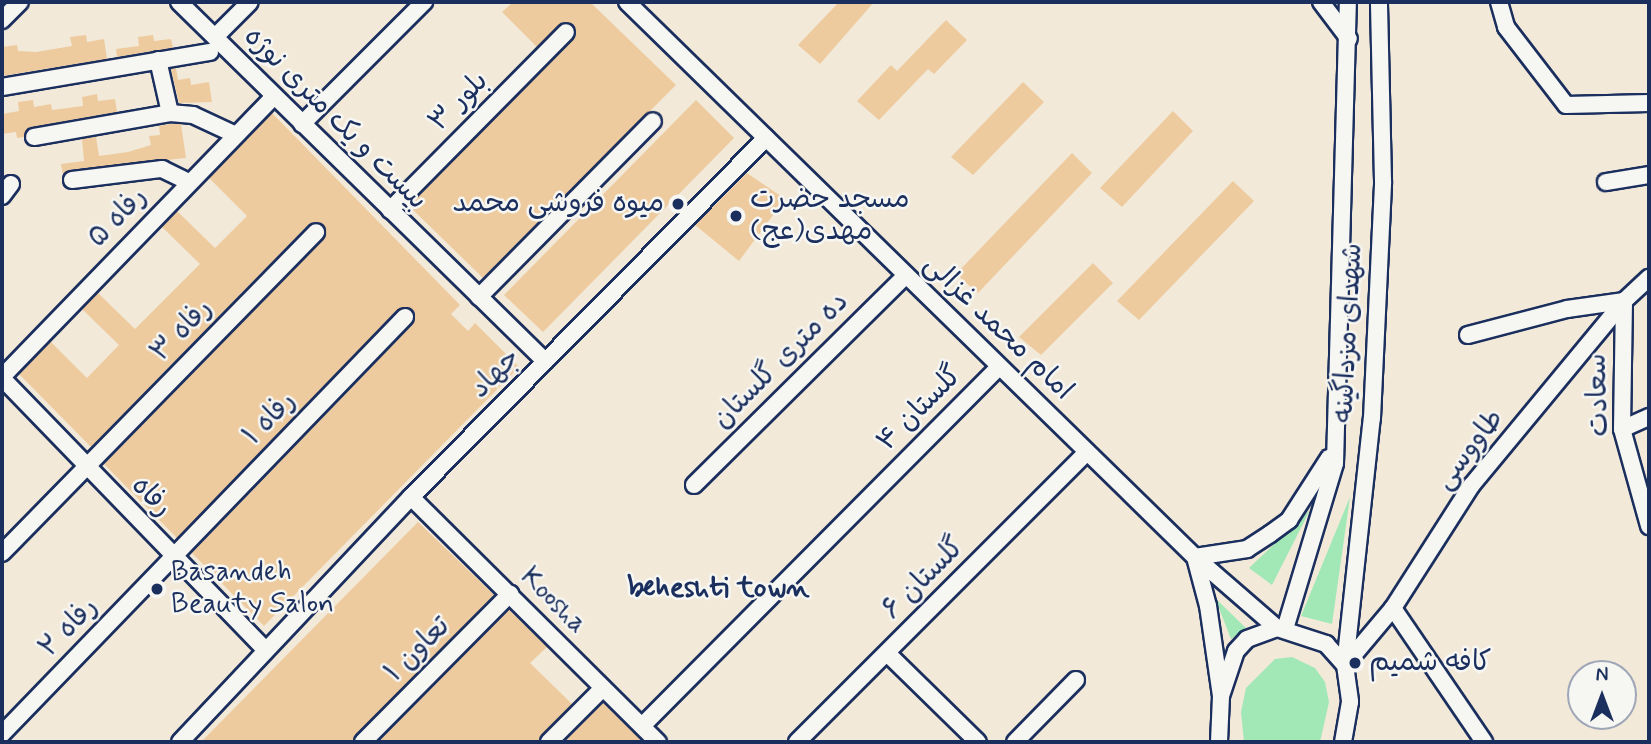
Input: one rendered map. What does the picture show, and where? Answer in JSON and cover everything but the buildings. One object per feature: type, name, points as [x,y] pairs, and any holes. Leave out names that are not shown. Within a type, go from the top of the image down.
[{"type":"street","points":[[2,20],[20,2]]},
{"type":"street","name":"بیست و یک متری نوژه","points":[[179,2],[213,44],[274,96],[545,361]]},
{"type":"street","points":[[2,87],[158,60],[213,44],[250,2]]},
{"type":"street","points":[[302,124],[424,2]]},
{"type":"street","name":"امام محمد غزالی","points":[[627,2],[1195,558],[1281,628]]},
{"type":"street","points":[[1321,2],[1350,40]]},
{"type":"street","name":"شهدای مزداگینه","points":[[1281,628],[1328,489],[1335,445],[1350,40],[1348,2]]},
{"type":"street","name":"شهدای مزداگینه","points":[[1343,742],[1350,702],[1345,665],[1372,418],[1382,181],[1379,2]]},
{"type":"street","points":[[1499,2],[1506,27],[1566,105],[1649,103]]},
{"type":"street","name":"بلور ۳","points":[[390,210],[566,32]]},
{"type":"street","points":[[158,60],[170,113]]},
{"type":"street","name":"رفاه ۵","points":[[2,378],[234,134],[274,96]]},
{"type":"street","points":[[34,137],[170,113],[193,114],[234,134]]},
{"type":"street","points":[[479,296],[653,121]]},
{"type":"street","name":"جهاد","points":[[180,742],[411,497],[766,138]]},
{"type":"street","points":[[72,180],[162,169],[189,182]]},
{"type":"street","points":[[1605,182],[1649,175]]},
{"type":"street","name":"رفاه ۳","points":[[2,553],[316,232]]},
{"type":"street","name":"ده متری گلستان","points":[[694,485],[906,275]]},
{"type":"street","name":"طاووسی","points":[[1345,665],[1393,608],[1471,486],[1624,302],[1649,280]]},
{"type":"street","points":[[1468,335],[1567,309],[1624,302]]},
{"type":"street","name":"سعادت","points":[[1624,302],[1622,429],[1649,526]]},
{"type":"street","name":"رفاه ۱","points":[[173,558],[405,317]]},
{"type":"street","name":"گلستان ۴","points":[[642,726],[999,367]]},
{"type":"street","name":"رفاه","points":[[2,378],[173,558],[265,649]]},
{"type":"street","points":[[1622,429],[1649,417]]},
{"type":"street","points":[[1219,742],[1221,696],[1208,606],[1195,558],[1247,549],[1289,520],[1320,477],[1335,445]]},
{"type":"street","name":"گلستان ۶","points":[[797,742],[1087,452]]},
{"type":"street","name":"Koosha","points":[[411,497],[658,742]]},
{"type":"street","name":"رفاه ۲","points":[[2,734],[173,558]]},
{"type":"street","name":"تعاون ۱","points":[[363,742],[510,594]]},
{"type":"street","points":[[1393,608],[1484,742]]},
{"type":"street","points":[[1221,696],[1236,651],[1247,639],[1281,628],[1326,644],[1345,665]]},
{"type":"street","points":[[887,653],[978,742]]},
{"type":"street","points":[[1015,742],[1076,680]]},
{"type":"street","points":[[549,742],[603,688]]},
{"type":"green space","points":[[1350,497],[1332,624],[1301,616]]},
{"type":"green space","points":[[1310,510],[1272,585],[1249,568]]},
{"type":"green space","points":[[1215,598],[1246,628],[1231,639]]},
{"type":"green space","points":[[1292,657],[1315,668],[1325,682],[1329,702],[1320,742],[1244,742],[1241,712],[1246,688],[1275,659]]},
{"type":"place","name":"میوه فروشی محمد","points":[[678,204]]},
{"type":"place","name":"مسجد حضرت مهدی(عج)","points":[[736,216]]},
{"type":"place","name":"Basandeh Beauty Salon","points":[[157,589]]},
{"type":"place","name":"کافه شمیم","points":[[1355,663]]},
{"type":"district","name":"beheshti town","points":[[718,588]]}]
